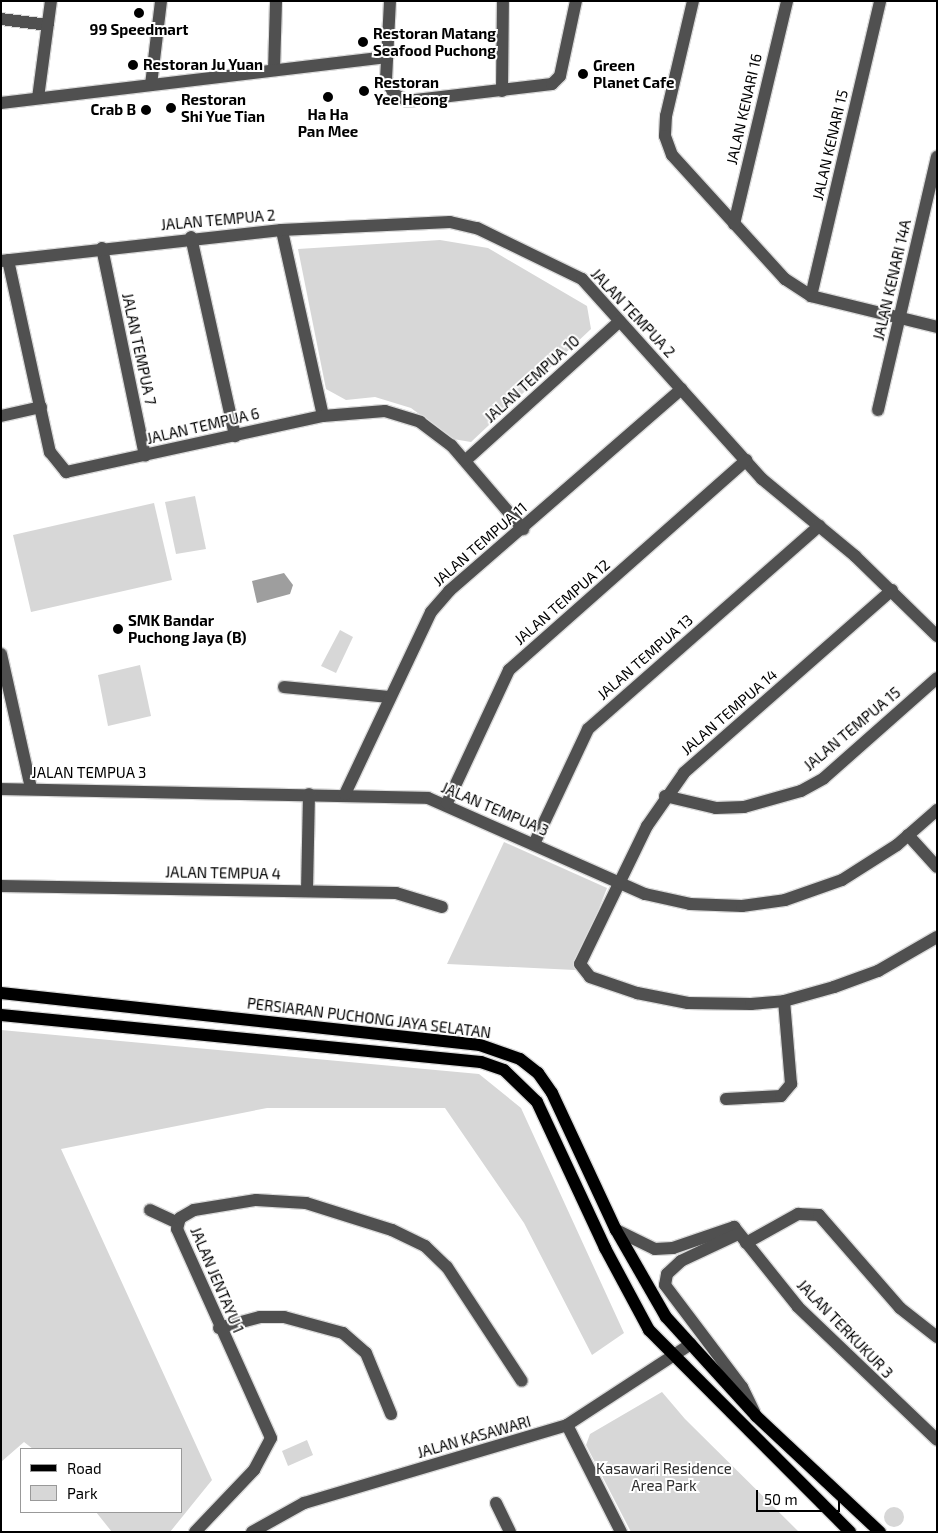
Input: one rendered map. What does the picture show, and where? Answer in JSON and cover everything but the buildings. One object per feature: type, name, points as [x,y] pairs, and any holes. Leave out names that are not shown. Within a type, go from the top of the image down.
[{"type":"main road","name":"PERSIARAN PUCHONG JAYA SELATAN","points":[[1,993],[498,1050],[538,1073],[552,1092],[616,1230],[645,1287],[691,1344],[756,1416],[880,1532]]},
{"type":"main road","name":"PERSIARAN PUCHONG JAYA SELATAN","points":[[1,1015],[481,1062],[504,1070],[537,1102],[638,1315],[671,1357],[850,1532]]},
{"type":"street","points":[[38,98],[51,1]]},
{"type":"street","points":[[151,84],[160,1]]},
{"type":"street","points":[[274,70],[276,1]]},
{"type":"street","points":[[390,1],[387,57],[389,87],[407,101],[546,86],[560,76],[576,1]]},
{"type":"street","points":[[502,91],[503,1]]},
{"type":"street","points":[[693,1],[665,136],[672,155],[785,279],[811,296],[937,327]]},
{"type":"street","name":"JALAN KENARI 16","points":[[734,224],[787,1]]},
{"type":"street","name":"JALAN KENARI 15","points":[[811,296],[880,1]]},
{"type":"street","points":[[1,19],[48,25]]},
{"type":"street","points":[[1,103],[387,57]]},
{"type":"street","name":"JALAN KENARI 14A","points":[[878,410],[937,157]]},
{"type":"street","name":"JALAN TEMPUA 2","points":[[5,260],[191,237],[282,230],[450,222],[477,228],[574,273],[746,460],[892,590],[937,636]]},
{"type":"street","points":[[282,230],[323,416]]},
{"type":"street","points":[[191,237],[235,436]]},
{"type":"street","name":"JALAN TEMPUA 7","points":[[102,248],[145,456]]},
{"type":"street","name":"JALAN TEMPUA 6","points":[[5,260],[41,407],[50,452],[66,472],[323,416],[367,412],[402,415],[434,431],[466,460],[523,529]]},
{"type":"street","name":"JALAN TEMPUA 10","points":[[466,460],[620,321]]},
{"type":"street","name":"JALAN TEMPUA 11","points":[[345,794],[389,697],[431,612],[681,389]]},
{"type":"street","points":[[1,416],[41,407]]},
{"type":"street","name":"JALAN TEMPUA 12","points":[[447,802],[509,670],[746,460]]},
{"type":"street","name":"JALAN TEMPUA 13","points":[[534,844],[588,730],[819,526]]},
{"type":"street","name":"JALAN TEMPUA 14","points":[[784,1001],[688,1003],[590,976],[582,970],[582,956],[665,796],[691,766],[892,590]]},
{"type":"street","points":[[1,654],[31,788]]},
{"type":"street","name":"JALAN TEMPUA 15","points":[[665,796],[716,808],[744,808],[801,791],[824,778],[937,678]]},
{"type":"street","points":[[284,688],[389,697]]},
{"type":"street","name":"JALAN TEMPUA 3","points":[[1,789],[31,788],[417,796],[447,802],[619,883],[690,904],[759,905],[813,893],[842,880],[908,835],[937,810]]},
{"type":"street","points":[[307,890],[309,794]]},
{"type":"street","points":[[908,835],[937,867]]},
{"type":"street","name":"JALAN TEMPUA 4","points":[[1,886],[396,893],[442,907]]},
{"type":"street","points":[[726,1099],[781,1096],[792,1084],[784,1001],[878,971],[937,937]]},
{"type":"street","name":"JALAN JENTAYU 1","points":[[195,1532],[254,1470],[271,1438],[219,1328],[176,1222],[194,1210],[256,1200],[306,1203],[392,1230],[425,1246],[447,1267],[522,1381]]},
{"type":"street","points":[[150,1210],[176,1222]]},
{"type":"street","points":[[756,1416],[742,1387],[665,1285],[667,1274],[682,1261],[742,1239],[798,1214],[820,1215],[900,1308],[937,1337]]},
{"type":"street","points":[[616,1230],[655,1249],[673,1248],[725,1227],[734,1227],[742,1239]]},
{"type":"street","name":"JALAN TERKUKUR 3","points":[[742,1239],[798,1307],[937,1440]]},
{"type":"street","points":[[219,1328],[260,1317],[284,1317],[343,1333],[366,1353],[391,1414]]},
{"type":"street","name":"JALAN KASAWARI","points":[[252,1532],[304,1503],[567,1425],[691,1344]]},
{"type":"street","points":[[567,1425],[621,1532]]},
{"type":"street","points":[[496,1503],[510,1532]]},
{"type":"green space","points":[[440,240],[488,248],[587,306],[591,329],[471,442],[453,439],[411,408],[375,397],[346,400],[326,389],[298,249]]},
{"type":"green space","points":[[195,496],[206,549],[176,554],[165,502]]},
{"type":"green space","points":[[154,503],[172,580],[31,612],[13,535]]},
{"type":"green space","points":[[340,630],[353,637],[336,673],[321,666]]},
{"type":"green space","points":[[140,665],[151,716],[108,726],[98,675]]},
{"type":"green space","points":[[504,842],[607,888],[575,970],[447,964]]},
{"type":"green space","points":[[1,1030],[479,1074],[521,1108],[624,1333],[592,1355],[524,1223],[445,1108],[267,1108],[61,1149],[212,1480],[170,1532],[112,1532],[97,1513],[182,1513],[182,1448],[32,1448],[24,1442],[1,1462]]},
{"type":"green space","name":"Kasawari Residence Area Park","points":[[662,1392],[685,1419],[799,1532],[631,1532],[586,1445],[590,1434]]},
{"type":"green space","points":[[307,1440],[313,1455],[288,1466],[282,1451]]},
{"type":"green space","points":[[894,1507],[901,1510],[904,1517],[901,1524],[894,1527],[887,1524],[884,1517],[887,1510]]},
{"type":"shaded area","points":[[284,573],[293,585],[290,594],[257,603],[252,581]]},
{"type":"place","name":"99 Speedmart","points":[[139,13]]},
{"type":"place","name":"Restoran Matang Seafood Puchong","points":[[363,42]]},
{"type":"place","name":"Restoran Ju Yuan","points":[[133,65]]},
{"type":"place","name":"Green Planet Cafe","points":[[583,74]]},
{"type":"place","name":"Restoran Yee Heong","points":[[364,91]]},
{"type":"place","name":"Ha Ha Pan Mee","points":[[328,97]]},
{"type":"place","name":"Restoran Shi Yue Tian","points":[[171,108]]},
{"type":"place","name":"Crab B","points":[[146,110]]},
{"type":"place","name":"SMK Bandar Puchong Jaya (B)","points":[[118,629]]}]
